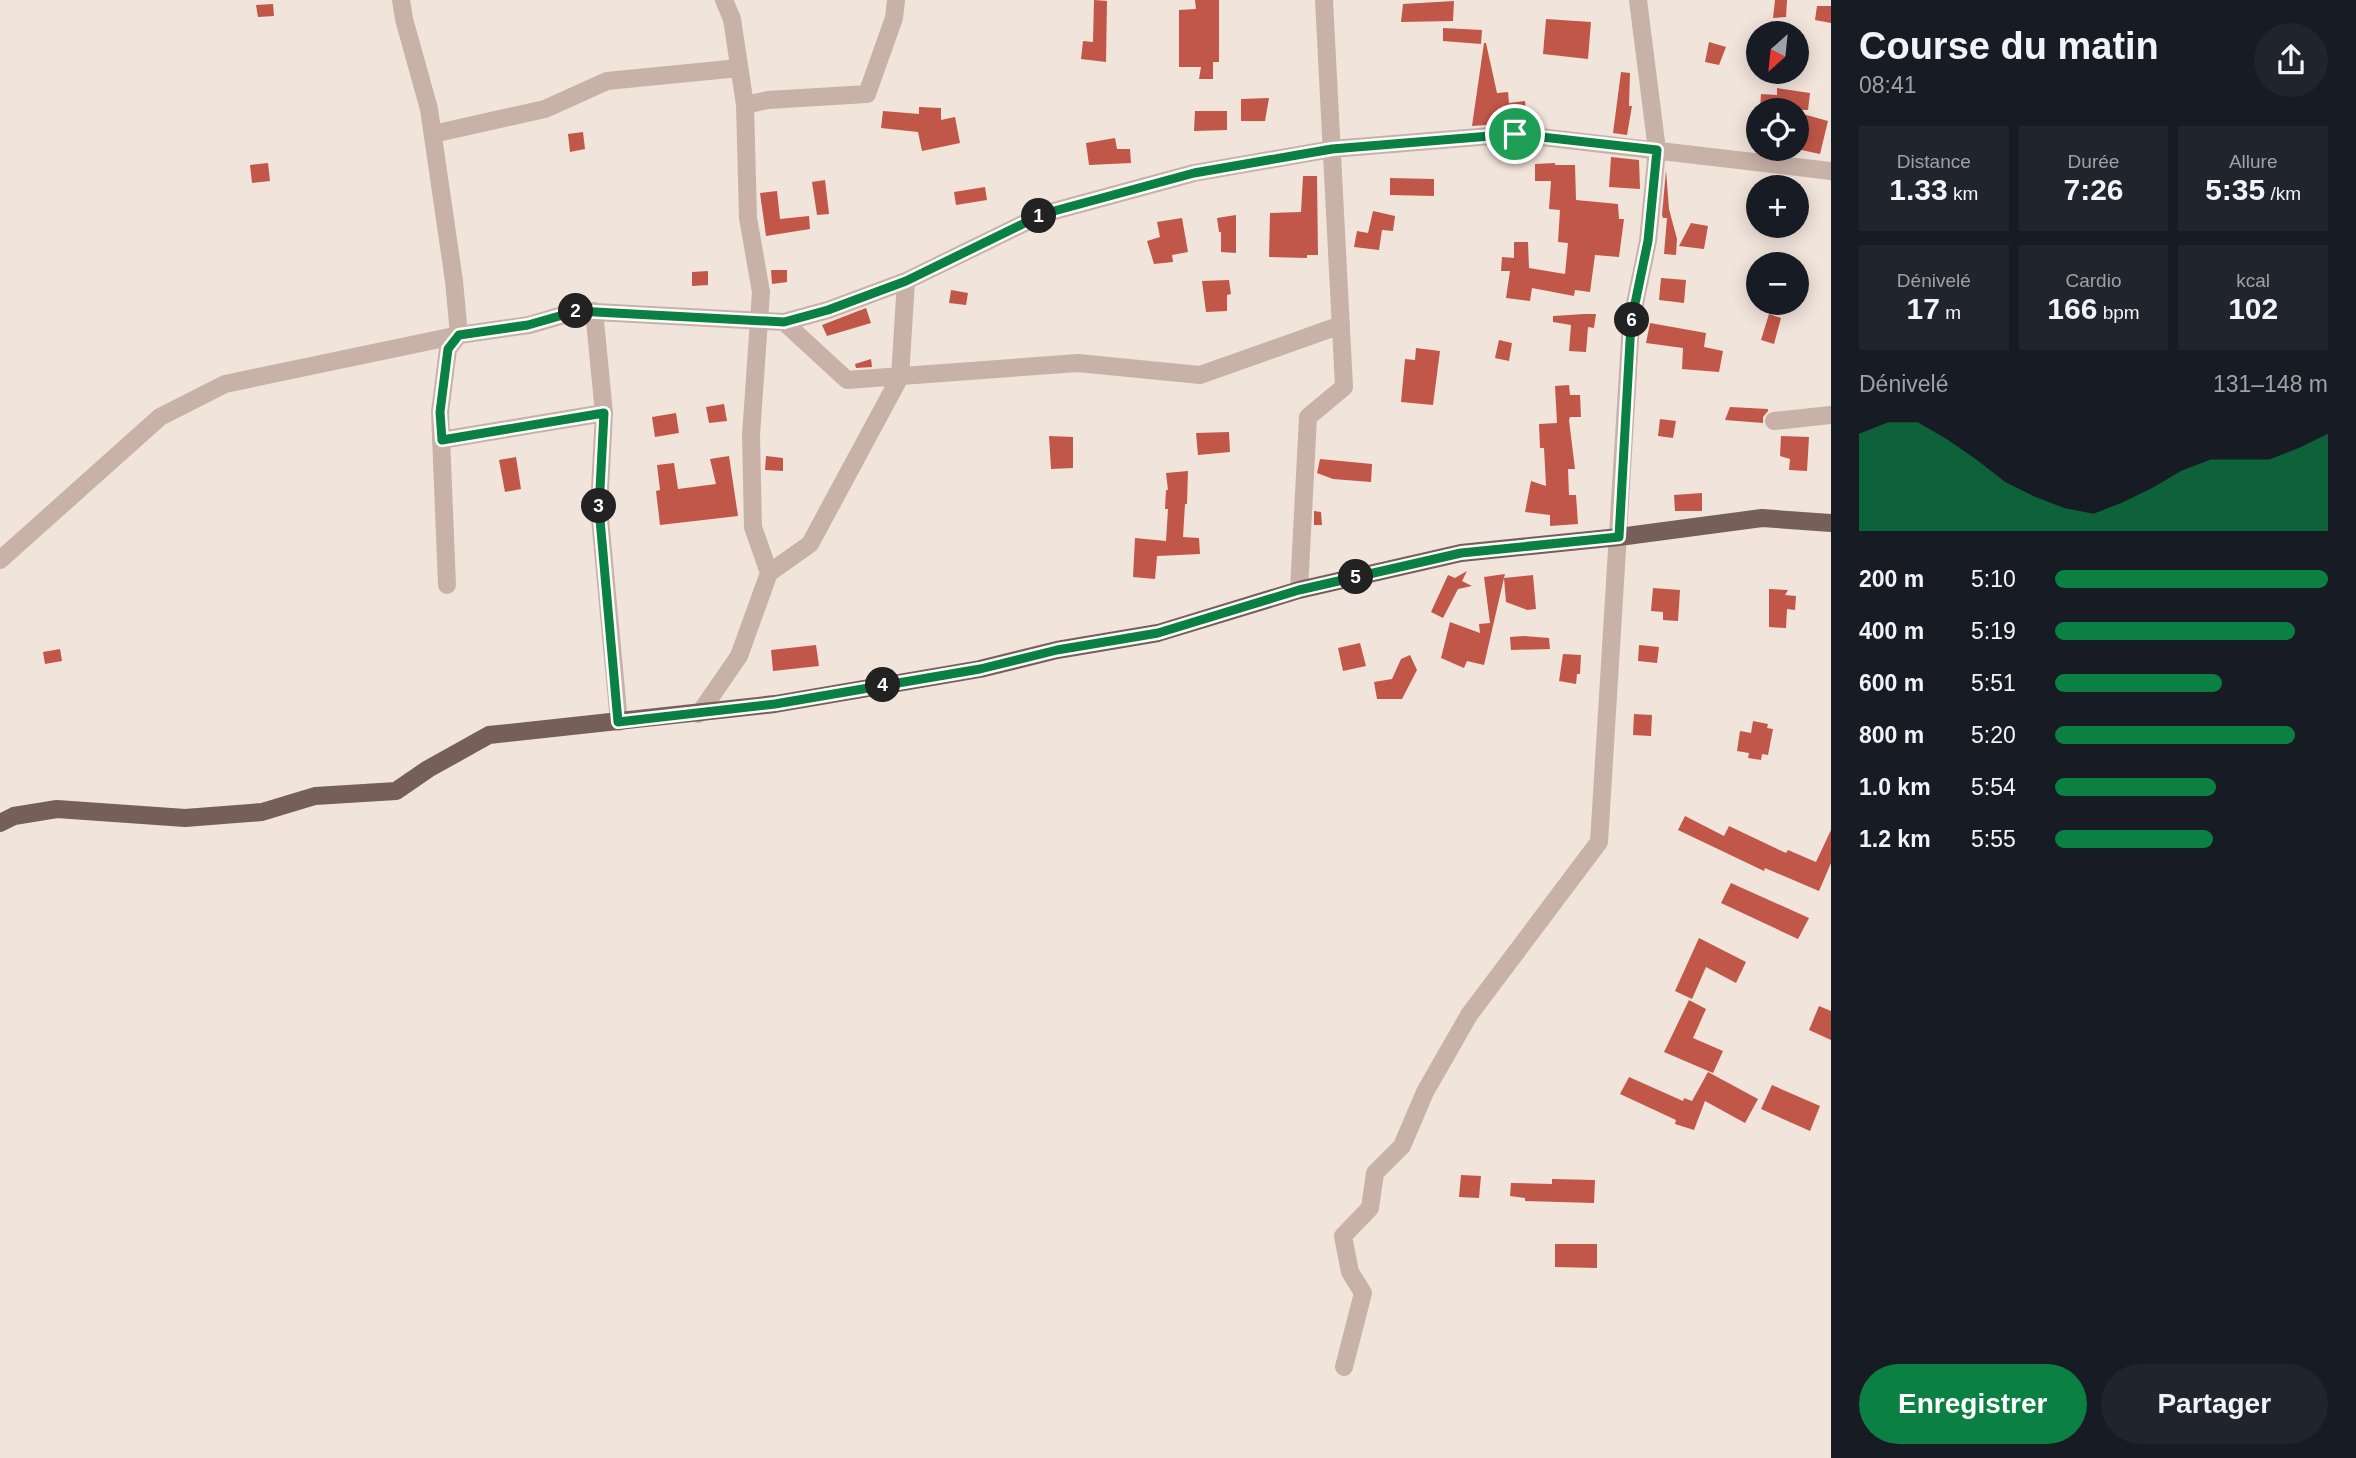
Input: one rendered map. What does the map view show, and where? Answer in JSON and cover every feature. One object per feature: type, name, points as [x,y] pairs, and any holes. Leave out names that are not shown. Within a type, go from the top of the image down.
[{"type":"main road","points":[[0,823],[14,816],[57,809],[186,818],[262,811],[315,796],[396,791],[428,769],[489,735],[775,704],[980,669],[1057,650],[1158,633],[1299,590],[1461,553],[1619,537],[1762,518],[1831,523]]},
{"type":"street","points":[[401,0],[429,109],[454,281],[459,335],[448,349],[440,412],[447,585]]},
{"type":"street","points":[[724,0],[732,19],[745,105],[748,218],[761,292],[751,435],[753,527],[769,573]]},
{"type":"street","points":[[745,105],[768,100],[867,94],[894,18],[896,0]]},
{"type":"street","points":[[1299,590],[1308,416],[1344,387],[1324,0]]},
{"type":"street","points":[[1344,1367],[1363,1293],[1350,1272],[1343,1236],[1370,1208],[1375,1172],[1402,1146],[1425,1093],[1469,1015],[1598,842],[1631,323],[1648,241],[1657,150],[1638,0]]},
{"type":"street","points":[[433,134],[545,109],[607,81],[739,68]]},
{"type":"street","points":[[0,560],[160,417],[225,384],[459,335],[528,325],[577,311],[784,322],[828,310],[906,281],[1043,214],[1194,173],[1332,149],[1515,134],[1831,171]]},
{"type":"street","points":[[699,714],[739,656],[769,573],[810,544],[900,377],[906,281]]},
{"type":"street","points":[[594,312],[604,413],[599,508],[618,722]]},
{"type":"street","points":[[784,322],[848,380],[1078,363],[1200,375],[1341,325]]},
{"type":"street","points":[[442,440],[604,413]]},
{"type":"street","points":[[1774,421],[1831,415]]},
{"type":"building","points":[[1094,0],[1107,1],[1106,62],[1081,59],[1083,41],[1093,42]]},
{"type":"building","points":[[1195,0],[1219,0],[1219,62],[1213,62],[1213,79],[1199,79],[1201,67],[1179,67],[1179,10],[1196,9]]},
{"type":"building","points":[[1775,0],[1787,0],[1786,17],[1773,18]]},
{"type":"building","points":[[1454,1],[1453,21],[1401,22],[1403,4]]},
{"type":"building","points":[[273,4],[274,16],[258,17],[256,5]]},
{"type":"building","points":[[1817,6],[1831,6],[1831,23],[1815,20]]},
{"type":"building","points":[[1546,19],[1591,22],[1588,59],[1543,54]]},
{"type":"building","points":[[1443,28],[1482,30],[1481,44],[1443,41]]},
{"type":"building","points":[[1709,42],[1726,47],[1719,65],[1705,62]]},
{"type":"building","points":[[1484,43],[1497,93],[1508,92],[1509,103],[1525,101],[1527,124],[1472,126]]},
{"type":"building","points":[[1621,72],[1630,73],[1629,106],[1632,106],[1627,135],[1613,133]]},
{"type":"building","points":[[1777,88],[1810,93],[1809,102],[1809,98],[1761,98],[1761,94],[1777,95]]},
{"type":"building","points":[[1269,98],[1265,121],[1241,121],[1241,99]]},
{"type":"building","points":[[919,107],[941,108],[941,120],[955,117],[960,143],[922,151],[918,132],[881,128],[883,111],[919,114]]},
{"type":"building","points":[[1195,111],[1227,111],[1227,130],[1194,131]]},
{"type":"building","points":[[1809,116],[1828,121],[1820,154],[1809,152]]},
{"type":"building","points":[[583,132],[585,149],[570,152],[568,134]]},
{"type":"building","points":[[1115,138],[1117,149],[1130,149],[1131,163],[1089,165],[1086,143]]},
{"type":"building","points":[[1611,157],[1639,160],[1640,189],[1609,187]]},
{"type":"building","points":[[268,163],[270,181],[252,183],[250,165]]},
{"type":"building","points":[[1535,164],[1575,165],[1576,200],[1618,204],[1619,219],[1624,219],[1619,257],[1595,255],[1590,292],[1575,290],[1574,296],[1532,288],[1530,301],[1506,298],[1510,271],[1501,271],[1502,257],[1514,258],[1514,242],[1528,242],[1529,268],[1565,274],[1568,243],[1558,242],[1560,210],[1549,209],[1551,181],[1535,181]]},
{"type":"building","points":[[1666,170],[1669,209],[1677,239],[1676,255],[1664,254],[1667,218],[1662,215]]},
{"type":"building","points":[[1303,176],[1317,176],[1318,255],[1307,255],[1307,258],[1269,257],[1270,213],[1301,212]]},
{"type":"building","points":[[1390,178],[1434,179],[1434,196],[1390,195]]},
{"type":"building","points":[[825,180],[829,214],[817,215],[812,182]]},
{"type":"building","points":[[985,187],[987,200],[956,205],[954,192]]},
{"type":"building","points":[[777,191],[780,219],[809,216],[810,229],[766,236],[760,193]]},
{"type":"building","points":[[1373,211],[1395,216],[1393,231],[1382,230],[1379,250],[1354,247],[1357,231],[1368,233]]},
{"type":"building","points":[[1236,215],[1236,253],[1221,252],[1221,232],[1217,218]]},
{"type":"building","points":[[1182,218],[1188,252],[1172,255],[1173,262],[1154,264],[1147,241],[1160,237],[1157,222]]},
{"type":"building","points":[[1691,223],[1708,226],[1704,249],[1679,246]]},
{"type":"building","points":[[771,270],[787,270],[787,282],[772,284]]},
{"type":"building","points":[[708,271],[708,285],[692,286],[692,272]]},
{"type":"building","points":[[1661,278],[1686,280],[1684,303],[1659,300]]},
{"type":"building","points":[[1229,280],[1231,294],[1227,295],[1227,311],[1206,312],[1202,281]]},
{"type":"building","points":[[951,290],[968,293],[966,305],[949,303]]},
{"type":"building","points":[[866,308],[871,323],[827,336],[822,325]]},
{"type":"building","points":[[1596,314],[1594,328],[1588,327],[1586,352],[1569,351],[1571,325],[1553,322],[1553,316]]},
{"type":"building","points":[[1769,315],[1781,318],[1774,344],[1761,340]]},
{"type":"building","points":[[1650,323],[1706,333],[1704,347],[1723,351],[1719,372],[1682,369],[1683,348],[1646,343]]},
{"type":"building","points":[[1499,340],[1512,343],[1509,361],[1495,358]]},
{"type":"building","points":[[1416,348],[1440,351],[1433,405],[1401,402],[1405,359],[1415,360]]},
{"type":"building","points":[[871,359],[872,367],[856,368],[855,364]]},
{"type":"building","points":[[1569,385],[1570,395],[1580,395],[1581,417],[1570,417],[1569,420],[1575,469],[1568,469],[1569,495],[1576,495],[1578,524],[1550,526],[1550,515],[1525,512],[1531,481],[1546,486],[1544,448],[1540,448],[1539,424],[1557,423],[1555,386]]},
{"type":"building","points":[[724,404],[727,421],[709,423],[706,407]]},
{"type":"building","points":[[1730,407],[1768,411],[1763,417],[1763,423],[1725,420]]},
{"type":"building","points":[[676,413],[679,433],[655,437],[652,417]]},
{"type":"building","points":[[1660,419],[1676,421],[1673,438],[1658,436]]},
{"type":"building","points":[[1229,432],[1230,452],[1198,455],[1196,433]]},
{"type":"building","points":[[1049,436],[1073,437],[1073,468],[1051,469]]},
{"type":"building","points":[[1781,436],[1809,437],[1807,471],[1789,470],[1790,459],[1780,456]]},
{"type":"building","points":[[729,456],[738,516],[660,525],[656,491],[660,490],[657,465],[674,463],[678,489],[716,484],[710,459]]},
{"type":"building","points":[[766,456],[783,458],[783,471],[765,470]]},
{"type":"building","points":[[516,457],[521,489],[505,492],[499,460]]},
{"type":"building","points":[[1320,459],[1372,464],[1371,482],[1333,479],[1317,473]]},
{"type":"building","points":[[1188,471],[1183,537],[1199,538],[1200,554],[1157,556],[1155,579],[1133,577],[1135,538],[1166,541],[1166,473]]},
{"type":"building","points":[[1702,493],[1702,511],[1675,511],[1674,495]]},
{"type":"building","points":[[1314,511],[1321,512],[1322,525],[1314,525]]},
{"type":"building","points":[[1467,571],[1462,581],[1472,586],[1458,589],[1443,618],[1431,612],[1448,575],[1455,578]]},
{"type":"building","points":[[1505,574],[1484,665],[1467,661],[1464,668],[1441,658],[1450,622],[1480,633],[1479,624],[1490,623],[1484,577]]},
{"type":"building","points":[[1533,575],[1536,609],[1527,610],[1506,602],[1504,578]]},
{"type":"building","points":[[1653,588],[1680,590],[1678,621],[1663,620],[1663,612],[1651,611]]},
{"type":"building","points":[[1769,589],[1788,590],[1785,595],[1796,596],[1795,610],[1787,609],[1786,628],[1769,627]]},
{"type":"building","points":[[1510,637],[1549,638],[1550,649],[1511,650]]},
{"type":"building","points":[[1360,643],[1366,666],[1343,671],[1338,648]]},
{"type":"building","points":[[816,645],[819,666],[773,671],[771,650]]},
{"type":"building","points":[[1639,645],[1659,647],[1657,663],[1638,661]]},
{"type":"building","points":[[60,649],[62,661],[45,664],[43,652]]},
{"type":"building","points":[[1563,654],[1581,655],[1580,674],[1577,674],[1576,684],[1559,681]]},
{"type":"building","points":[[1410,655],[1417,670],[1402,699],[1377,699],[1374,682],[1392,679],[1401,659]]},
{"type":"building","points":[[1634,714],[1652,715],[1651,736],[1633,735]]},
{"type":"building","points":[[1753,721],[1768,724],[1767,728],[1773,729],[1768,755],[1762,754],[1761,760],[1748,758],[1749,753],[1737,751],[1740,731],[1751,733]]},
{"type":"building","points":[[1685,816],[1724,836],[1729,826],[1786,853],[1788,850],[1816,862],[1831,830],[1831,863],[1819,891],[1765,868],[1764,871],[1678,830]]},
{"type":"building","points":[[1731,883],[1809,918],[1798,939],[1721,903]]},
{"type":"building","points":[[1699,938],[1746,962],[1736,983],[1706,967],[1692,999],[1675,991]]},
{"type":"building","points":[[1689,1000],[1706,1009],[1693,1038],[1723,1051],[1713,1073],[1664,1052]]},
{"type":"building","points":[[1819,1006],[1831,1011],[1831,1040],[1809,1030]]},
{"type":"building","points":[[1708,1072],[1758,1099],[1745,1123],[1705,1101],[1694,1130],[1675,1124],[1676,1120],[1620,1094],[1629,1077],[1683,1101],[1684,1098],[1692,1101]]},
{"type":"building","points":[[1772,1085],[1820,1106],[1810,1131],[1761,1109]]},
{"type":"building","points":[[1461,1175],[1481,1176],[1479,1198],[1459,1197]]},
{"type":"building","points":[[1552,1179],[1595,1180],[1594,1203],[1525,1201],[1525,1198],[1510,1196],[1511,1183],[1552,1184]]},
{"type":"building","points":[[1555,1244],[1597,1244],[1597,1268],[1555,1267]]},
{"type":"route","points":[[1515,134],[1657,150],[1648,241],[1631,323],[1619,537],[1461,553],[1299,590],[1158,633],[1057,650],[980,669],[775,704],[618,722],[599,508],[604,413],[442,440],[440,412],[448,349],[459,335],[528,325],[577,311],[784,322],[828,310],[906,281],[1043,214],[1194,173],[1332,149],[1515,134]]}]
